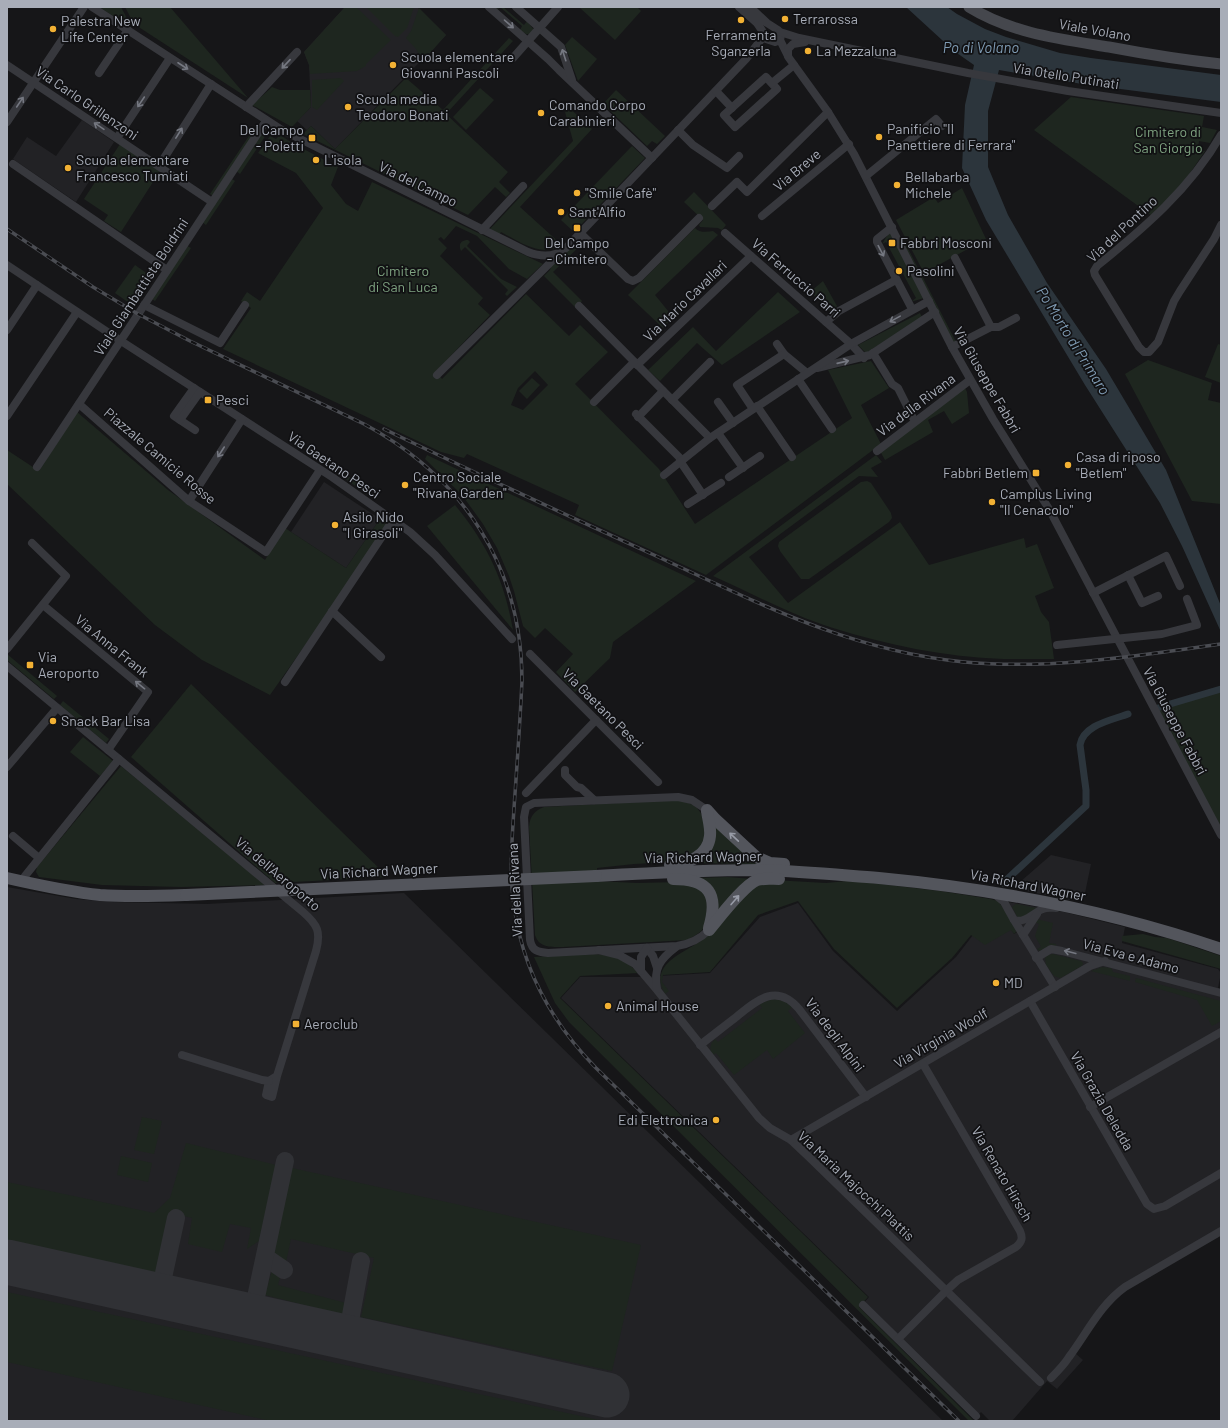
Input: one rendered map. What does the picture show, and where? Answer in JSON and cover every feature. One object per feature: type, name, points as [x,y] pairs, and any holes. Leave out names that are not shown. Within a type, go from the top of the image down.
[{"type":"main road","name":"Viale Volano","points":[[969,7],[998,22],[1041,35],[1131,51],[1221,64]]},
{"type":"main road","points":[[596,876],[614,870],[673,865],[693,860],[703,852],[710,838],[710,829],[706,810]]},
{"type":"main road","points":[[706,810],[762,861],[829,868],[860,877]]},
{"type":"main road","name":"Via Richard Wagner","points":[[7,878],[63,890],[100,895],[139,897],[662,872],[759,870],[807,872],[936,884],[993,893],[1080,910],[1218,948]]},
{"type":"main road","name":"Via Richard Wagner","points":[[7,872],[79,885],[186,895]]},
{"type":"main road","points":[[596,876],[620,880],[683,879],[697,882],[706,888],[712,900],[713,908],[709,930]]},
{"type":"main road","points":[[709,930],[740,895],[756,881],[768,878],[826,881],[860,877]]},
{"type":"street","points":[[7,122],[84,7]]},
{"type":"street","name":"Via del Campo","points":[[92,7],[266,121],[295,137],[482,230],[534,254],[544,256],[561,252]]},
{"type":"street","points":[[489,7],[528,41],[652,158]]},
{"type":"street","points":[[516,7],[561,47],[570,76],[578,89]]},
{"type":"street","points":[[513,58],[558,7]]},
{"type":"street","name":"Via Giuseppe Fabbri","points":[[739,7],[751,17],[764,34],[777,37],[791,62],[828,112],[849,144],[952,347],[970,380],[1045,501],[1221,835]]},
{"type":"street","points":[[750,7],[777,37]]},
{"type":"street","points":[[437,375],[580,233],[716,91],[746,58],[764,34],[766,28],[777,37]]},
{"type":"street","points":[[99,73],[128,30]]},
{"type":"street","points":[[746,58],[760,47],[777,37]]},
{"type":"street","name":"Via Otello Putinati","points":[[777,37],[814,41],[1000,79],[1068,91],[1221,113]]},
{"type":"street","points":[[772,83],[791,62],[788,52],[791,45],[795,43],[814,41]]},
{"type":"street","points":[[246,107],[298,52]]},
{"type":"street","points":[[117,138],[170,58]]},
{"type":"street","name":"Via Carlo Grillenzoni","points":[[7,65],[212,202]]},
{"type":"street","points":[[766,77],[772,83],[777,89],[735,127],[724,115],[766,77]]},
{"type":"street","points":[[159,166],[211,84]]},
{"type":"street","points":[[716,91],[732,108]]},
{"type":"street","points":[[712,206],[737,182],[747,192],[828,112]]},
{"type":"street","points":[[866,176],[936,119],[942,126]]},
{"type":"street","name":"Viale Giambattista Boldrini","points":[[37,467],[122,341],[144,305],[266,121]]},
{"type":"street","points":[[678,130],[693,145],[727,168],[739,156]]},
{"type":"street","name":"Via del Pontino","points":[[1221,135],[1199,168],[1176,196],[1094,270],[1095,276],[1142,351],[1147,353],[1156,346],[1165,328],[1174,301],[1214,239],[1221,225]]},
{"type":"street","name":"Via Breve","points":[[762,216],[849,144]]},
{"type":"street","points":[[13,164],[167,270]]},
{"type":"street","points":[[482,230],[523,186]]},
{"type":"street","points":[[580,233],[628,280],[633,281],[639,278],[699,218]]},
{"type":"street","points":[[892,227],[877,239],[877,242],[912,309]]},
{"type":"street","name":"Via Ferruccio Parri","points":[[725,233],[851,344],[864,358]]},
{"type":"street","name":"Via Mario Cavallari","points":[[594,402],[752,256]]},
{"type":"street","points":[[955,258],[992,327]]},
{"type":"street","name":"Via Gaetano Pesci","points":[[7,265],[320,470],[393,520],[435,555],[512,639]]},
{"type":"street","points":[[826,322],[839,311],[896,280]]},
{"type":"street","points":[[7,330],[37,285]]},
{"type":"street","points":[[664,475],[718,432],[851,344],[912,309],[929,301]]},
{"type":"street","points":[[144,305],[220,343],[245,305]]},
{"type":"street","points":[[579,306],[710,438]]},
{"type":"street","points":[[7,416],[77,312]]},
{"type":"street","points":[[777,344],[784,354],[810,371],[864,358],[934,312]]},
{"type":"street","points":[[952,347],[992,327],[998,327],[1016,318]]},
{"type":"street","points":[[873,353],[892,384],[898,388],[913,418]]},
{"type":"street","points":[[784,354],[737,385],[792,457]]},
{"type":"street","points":[[672,400],[710,362]]},
{"type":"street","points":[[798,379],[832,429]]},
{"type":"street","name":"Via della Rivana","points":[[877,451],[970,380]]},
{"type":"street","points":[[195,430],[174,416],[197,390]]},
{"type":"street","points":[[663,391],[637,415],[681,461],[703,495]]},
{"type":"street","points":[[718,402],[733,423]]},
{"type":"street","name":"Piazzale Camicie Rosse","points":[[79,404],[189,501],[266,552],[320,470]]},
{"type":"street","points":[[189,501],[242,419]]},
{"type":"street","points":[[718,432],[743,468]]},
{"type":"street","points":[[729,477],[760,456]]},
{"type":"street","points":[[688,504],[721,483]]},
{"type":"street","points":[[285,682],[393,520]]},
{"type":"street","points":[[7,649],[66,576],[32,543]]},
{"type":"street","points":[[1093,593],[1166,556],[1180,586]]},
{"type":"street","points":[[1128,575],[1142,603],[1158,596]]},
{"type":"street","points":[[1057,645],[1162,634],[1197,625],[1186,599]]},
{"type":"street","name":"Via Anna Frank","points":[[43,605],[148,692],[108,750]]},
{"type":"street","points":[[332,611],[381,657]]},
{"type":"street","name":"Via Gaetano Pesci","points":[[530,654],[658,782]]},
{"type":"street","name":"Via dell'Aeroporto","points":[[8,669],[119,759],[303,912],[316,925],[318,937],[316,951],[277,1076],[272,1097],[266,1095],[269,1081]]},
{"type":"street","points":[[7,767],[57,708]]},
{"type":"street","points":[[526,793],[596,720]]},
{"type":"street","points":[[25,876],[119,759]]},
{"type":"street","points":[[556,762],[565,770],[569,771],[581,783],[581,788],[594,800]]},
{"type":"street","name":"Via della Rivana","points":[[706,810],[692,800],[681,796],[534,803],[526,807],[524,817],[531,946],[536,951],[548,953],[677,946],[694,942],[709,930]]},
{"type":"street","points":[[13,836],[39,858]]},
{"type":"street","points":[[993,893],[1004,902],[1036,958],[1055,987]]},
{"type":"street","points":[[1014,920],[1023,920],[1044,908],[1080,910]]},
{"type":"street","points":[[1022,933],[1038,912]]},
{"type":"street","points":[[657,968],[664,957],[677,946]]},
{"type":"street","points":[[641,971],[641,957],[647,948],[653,956],[657,968],[657,990]]},
{"type":"street","name":"Via Maria Majocchi Plattis","points":[[598,950],[624,957],[635,964],[754,1114],[770,1128],[791,1140],[1040,1382]]},
{"type":"street","name":"Via Eva e Adamo","points":[[1036,958],[1047,951],[1057,950],[1105,961],[1221,994]]},
{"type":"street","name":"Via Virginia Woolf","points":[[791,1140],[1090,966],[1105,961]]},
{"type":"street","name":"Via degli Alpini","points":[[700,1045],[759,999],[772,995],[784,996],[791,1000],[799,1009],[866,1097]]},
{"type":"street","name":"Via Grazia Deledda","points":[[1030,1001],[1144,1201],[1150,1207],[1157,1208],[1165,1206],[1221,1173]]},
{"type":"street","points":[[1090,1107],[1221,1032]]},
{"type":"street","points":[[182,1055],[262,1080],[269,1081],[277,1076]]},
{"type":"street","name":"Via Renato Hirsch","points":[[923,1064],[1020,1231],[1022,1238],[1016,1247],[958,1280],[947,1290]]},
{"type":"street","points":[[1051,1378],[1070,1356],[1096,1318],[1114,1296],[1129,1285],[1221,1231]]},
{"type":"street","points":[[898,1339],[947,1290]]},
{"type":"street","points":[[864,1305],[976,1416]]},
{"type":"shaded area","points":[[345,7],[417,7],[446,35],[335,149],[311,126],[307,130],[297,121],[311,107],[309,65],[304,52]]},
{"type":"shaded area","points":[[82,120],[114,142],[76,202],[13,159],[27,137],[56,156]]},
{"type":"shaded area","name":"Asilo Nido \"I Girasoli\"","points":[[324,482],[380,519],[346,568],[291,532]]},
{"type":"shaded area","points":[[1051,855],[1091,864],[1084,898],[1072,895],[1070,900],[1013,888]]},
{"type":"shaded area","points":[[7,887],[76,899],[112,902],[207,904],[404,893],[943,1421],[7,1421]]},
{"type":"shaded area","points":[[998,900],[1064,912],[1125,927],[1122,943],[1218,969],[1221,973],[1218,988],[1221,989],[1221,1233],[1122,1291],[1110,1302],[1075,1353],[1083,1360],[1057,1389],[1047,1381],[1012,1421],[990,1421],[981,1412],[974,1419],[860,1307],[869,1297],[561,998],[580,977],[640,977],[710,973],[760,917],[798,903],[833,951],[897,1011],[956,957],[973,935],[1011,929],[1014,934],[1019,931]]},
{"type":"green space","points":[[99,7],[121,7],[131,26],[130,27]]},
{"type":"green space","points":[[125,7],[170,7],[248,98],[134,24]]},
{"type":"green space","points":[[345,7],[356,7],[391,40],[366,64],[366,66],[357,71],[310,74],[309,65],[304,52]]},
{"type":"green space","points":[[366,7],[414,7],[407,28],[398,37],[395,36]]},
{"type":"green space","points":[[500,7],[503,7],[524,25],[527,21],[534,30],[531,34],[526,34],[520,30],[522,26]]},
{"type":"green space","points":[[579,7],[637,7],[641,11],[615,40]]},
{"type":"green space","points":[[419,8],[446,35],[423,61],[416,49],[406,38],[411,31]]},
{"type":"green space","points":[[572,37],[597,59],[578,81],[565,45]]},
{"type":"green space","points":[[509,38],[513,41],[446,114],[508,172],[499,182],[510,193],[506,197],[495,187],[468,215],[303,134],[311,126],[335,149],[406,78],[443,110]]},
{"type":"green space","points":[[341,78],[344,81],[317,110],[312,107],[312,80]]},
{"type":"green space","points":[[272,87],[280,90],[310,90],[311,107],[292,127],[252,105]]},
{"type":"green space","points":[[480,88],[494,100],[466,130],[453,117]]},
{"type":"green space","points":[[616,90],[665,136],[657,144],[652,141],[647,146],[603,104]]},
{"type":"green space","name":"Cimitero di San Giorgio","points":[[1071,97],[1204,116],[1202,127],[1217,130],[1210,143],[1199,141],[1198,149],[1205,151],[1187,179],[1152,216],[1034,130]]},
{"type":"green space","points":[[562,101],[592,129],[520,207],[562,245],[554,249],[538,249],[523,244],[501,232],[499,235],[489,230],[573,141]]},
{"type":"green space","points":[[255,127],[259,130],[215,197],[210,194]]},
{"type":"green space","points":[[262,132],[266,135],[240,174],[236,171]]},
{"type":"green space","name":"Cimitero di San Luca","points":[[280,135],[338,167],[331,185],[346,204],[358,211],[372,182],[543,264],[527,279],[509,269],[477,236],[456,226],[444,240],[441,237],[438,239],[447,248],[440,256],[483,298],[478,304],[490,315],[436,371],[442,379],[526,294],[569,336],[580,325],[608,352],[575,384],[659,469],[695,524],[852,418],[828,370],[871,361],[889,388],[861,405],[881,444],[706,575],[575,515],[579,505],[467,454],[464,458],[441,452],[223,349],[251,308],[241,301],[247,292],[260,301],[323,208],[296,173],[258,153],[270,136],[276,139]],"holes":[[[535,371],[548,385],[523,410],[511,405],[518,388]]]},
{"type":"green space","points":[[120,144],[160,171],[121,232],[104,221],[108,215],[84,199]]},
{"type":"green space","points":[[632,146],[645,158],[574,232],[561,220]]},
{"type":"green space","points":[[232,179],[235,181],[206,225],[202,222]]},
{"type":"green space","points":[[962,188],[986,239],[924,273],[896,220],[934,197],[938,203]]},
{"type":"green space","points":[[694,192],[726,225],[722,230],[718,228],[700,227],[699,225],[703,220],[684,202]]},
{"type":"green space","points":[[695,228],[706,232],[713,231],[718,235],[655,295],[673,317],[663,328],[628,295]]},
{"type":"green space","points":[[890,231],[924,298],[912,301],[916,298],[886,242],[882,244]]},
{"type":"green space","points":[[902,237],[956,342],[953,344],[899,238]]},
{"type":"green space","points":[[468,240],[470,242],[467,246],[501,279],[517,287],[507,296],[505,294],[508,290],[465,247],[461,251],[461,243]]},
{"type":"green space","points":[[580,240],[585,241],[553,272],[582,301],[576,308],[544,276],[550,270],[551,266],[575,242]]},
{"type":"green space","points":[[187,246],[191,248],[155,301],[152,299]]},
{"type":"green space","points":[[135,265],[152,277],[132,305],[115,293]]},
{"type":"green space","points":[[823,281],[837,306],[831,312],[810,292]]},
{"type":"green space","points":[[778,292],[800,312],[722,365],[697,343],[660,381],[648,370],[693,327],[716,351]]},
{"type":"green space","points":[[920,313],[922,317],[866,353],[858,345]]},
{"type":"green space","points":[[1218,344],[1221,345],[1221,383],[1205,377]]},
{"type":"green space","points":[[1148,360],[1212,383],[1208,400],[1221,403],[1221,504],[1192,501],[1125,374]]},
{"type":"green space","points":[[532,378],[540,385],[527,399],[519,391]]},
{"type":"green space","points":[[965,388],[967,392],[969,413],[952,424],[944,411],[928,420],[933,432],[885,460],[880,451]]},
{"type":"green space","points":[[77,412],[168,490],[265,560],[285,528],[346,568],[380,519],[388,524],[270,695],[202,660],[155,625],[7,484],[7,450],[39,471]]},
{"type":"green space","points":[[427,455],[696,581],[613,642],[610,658],[575,692],[556,672],[573,654],[545,628],[535,638],[523,626],[509,576],[497,548],[483,524],[462,495],[425,459]]},
{"type":"green space","points":[[876,455],[882,462],[871,468],[878,477],[859,476],[749,557],[788,603],[900,522],[929,565],[1024,538],[1026,548],[1037,544],[1054,588],[1035,596],[1041,612],[1049,622],[1054,659],[1003,659],[960,656],[875,640],[818,623],[713,576]]},
{"type":"green space","points":[[341,471],[378,497],[376,500],[338,474]]},
{"type":"green space","points":[[867,481],[871,483],[891,513],[892,518],[889,522],[809,579],[801,579],[780,551],[778,546],[779,542],[861,482]]},
{"type":"green space","points":[[455,505],[476,534],[493,563],[505,594],[513,630],[427,526]]},
{"type":"green space","points":[[7,654],[57,696],[54,699],[7,660]]},
{"type":"green space","points":[[191,684],[388,877],[275,883],[131,757]]},
{"type":"green space","points":[[1221,686],[1221,830],[1168,730],[1157,705]]},
{"type":"green space","points":[[63,701],[109,739],[106,743],[60,705]]},
{"type":"green space","points":[[83,737],[113,761],[100,776],[70,752]]},
{"type":"green space","points":[[121,766],[265,885],[181,887],[102,885],[39,877],[36,872],[37,867]]},
{"type":"green space","points":[[674,800],[693,805],[703,817],[706,827],[705,837],[703,844],[695,856],[673,862],[597,868],[597,881],[637,883],[680,882],[698,887],[707,898],[707,919],[704,928],[695,936],[687,940],[563,947],[542,945],[535,935],[529,827],[530,820],[535,812],[544,807]]},
{"type":"green space","points":[[713,823],[759,864],[693,863]]},
{"type":"green space","points":[[728,877],[752,879],[715,918],[716,910],[694,878]]},
{"type":"green space","points":[[773,880],[826,883],[847,881],[863,882],[940,891],[991,899],[998,901],[1017,931],[1014,934],[1011,930],[985,945],[971,935],[952,958],[897,1008],[834,949],[798,901],[758,915],[710,972],[663,975],[662,982],[669,991],[665,994],[661,983],[661,974],[665,966],[706,937],[754,885]]},
{"type":"green space","points":[[1016,904],[1037,908],[1032,914],[1018,918],[1012,907]]},
{"type":"green space","points":[[1036,919],[1053,923],[1049,943],[1056,944],[1056,947],[1040,951],[1037,949],[1041,947],[1035,936],[1039,924],[1035,922]]},
{"type":"green space","points":[[1143,934],[1167,938],[1221,956],[1221,969],[1122,941],[1122,936]]},
{"type":"green space","points":[[593,954],[607,955],[623,961],[639,973],[580,976],[560,998],[868,1297],[859,1307],[974,1421],[969,1421],[569,1022],[555,1003],[534,957]]},
{"type":"green space","points":[[1053,954],[1081,961],[1083,963],[1082,966],[1060,978],[1054,976],[1046,965],[1045,958],[1048,955]]},
{"type":"green space","points":[[1102,967],[1111,968],[1113,972],[1130,976],[1130,981],[1091,971]]},
{"type":"green space","points":[[1136,978],[1221,1001],[1221,1021],[1212,1026],[1197,1000],[1135,982]]},
{"type":"green space","points":[[773,999],[784,1001],[792,1007],[788,1011],[805,1033],[773,1059],[767,1050],[734,1075],[716,1053],[712,1056],[710,1049],[712,1043],[715,1039],[718,1042],[762,1008],[759,1004]]},
{"type":"green space","points":[[142,1117],[162,1121],[154,1154],[134,1150]]},
{"type":"green space","points":[[186,1143],[276,1165],[259,1241],[247,1249],[251,1228],[230,1224],[222,1252],[188,1244],[192,1218],[170,1213],[157,1274],[7,1241],[7,1182],[154,1213],[170,1198]]},
{"type":"green space","points":[[121,1156],[152,1163],[148,1182],[117,1175]]},
{"type":"green space","points":[[292,1168],[641,1245],[612,1371],[361,1317],[374,1258],[291,1239],[286,1262],[272,1253]]},
{"type":"green space","points":[[272,1270],[281,1273],[278,1285],[346,1303],[343,1315],[265,1295]]},
{"type":"green space","points":[[7,1292],[604,1421],[271,1421],[7,1362]]},
{"type":"water","points":[[906,7],[947,7],[985,29],[1006,37],[1060,53],[1221,75],[1221,102],[1082,84],[999,70],[988,111],[988,167],[1008,215],[1047,283],[1106,369],[1166,470],[1221,606],[1221,632],[1182,546],[1160,503],[1085,385],[986,220],[962,168],[965,105],[974,65],[954,51]]},
{"type":"waterway","points":[[1160,707],[1221,689]]},
{"type":"waterway","points":[[1003,883],[1086,806],[1086,790],[1080,745],[1082,738],[1092,728],[1099,724],[1128,714]]},
{"type":"taxiway","points":[[252,1316],[285,1161]]},
{"type":"taxiway","points":[[159,1296],[176,1218]]},
{"type":"taxiway","points":[[265,1257],[284,1270]]},
{"type":"taxiway","points":[[347,1337],[361,1261]]},
{"type":"runway","points":[[7,1262],[607,1395]]},
{"type":"railway","points":[[7,229],[93,287],[138,314],[190,341],[364,424],[399,446],[430,470],[457,499],[480,530],[498,564],[511,600],[519,639],[522,681],[512,845],[512,893],[518,928],[524,951],[542,993],[566,1032],[580,1051],[596,1068],[959,1421]]},
{"type":"railway","points":[[384,429],[767,607],[843,636],[882,647],[922,656],[964,662],[1029,664],[1061,663],[1125,657],[1221,644]]},
{"type":"place","name":"Terrarossa","points":[[785,19]]},
{"type":"place","name":"Ferramenta Sganzerla","points":[[741,20]]},
{"type":"place","name":"Palestra New Life Center","points":[[53,29]]},
{"type":"place","name":"La Mezzaluna","points":[[808,51]]},
{"type":"place","name":"Scuola elementare Giovanni Pascoli","points":[[393,65]]},
{"type":"place","name":"Scuola media Teodoro Bonati","points":[[348,107]]},
{"type":"place","name":"Comando Corpo Carabinieri","points":[[541,113]]},
{"type":"place","name":"Panificio \"Il Panettiere di Ferrara\"","points":[[879,137]]},
{"type":"place","name":"Del Campo - Poletti","points":[[312,138]]},
{"type":"place","name":"L'isola","points":[[316,160]]},
{"type":"place","name":"Scuola elementare Francesco Tumiati","points":[[68,168]]},
{"type":"place","name":"Bellabarba Michele","points":[[897,185]]},
{"type":"place","name":"\"Smile Cafè\"","points":[[577,193]]},
{"type":"place","name":"Sant'Alfio","points":[[561,212]]},
{"type":"place","name":"Del Campo - Cimitero","points":[[577,228]]},
{"type":"place","name":"Fabbri Mosconi","points":[[892,243]]},
{"type":"place","name":"Pasolini","points":[[899,271]]},
{"type":"place","name":"Pesci","points":[[208,400]]},
{"type":"place","name":"Casa di riposo \"Betlem\"","points":[[1068,465]]},
{"type":"place","name":"Fabbri Betlem","points":[[1036,473]]},
{"type":"place","name":"Centro Sociale \"Rivana Garden\"","points":[[405,485]]},
{"type":"place","name":"Camplus Living \"Il Cenacolo\"","points":[[992,502]]},
{"type":"place","name":"Asilo Nido \"I Girasoli\"","points":[[335,525]]},
{"type":"place","name":"Via Aeroporto","points":[[30,665]]},
{"type":"place","name":"Snack Bar Lisa","points":[[53,721]]},
{"type":"place","name":"MD","points":[[996,983]]},
{"type":"place","name":"Animal House","points":[[608,1006]]},
{"type":"place","name":"Aeroclub","points":[[296,1024]]},
{"type":"place","name":"Edi Elettronica","points":[[716,1120]]},
{"type":"water label","name":"Po di Volano","points":[[981,48]]},
{"type":"water label","name":"Po Morto di Primaro","points":[[1073,341]]}]
